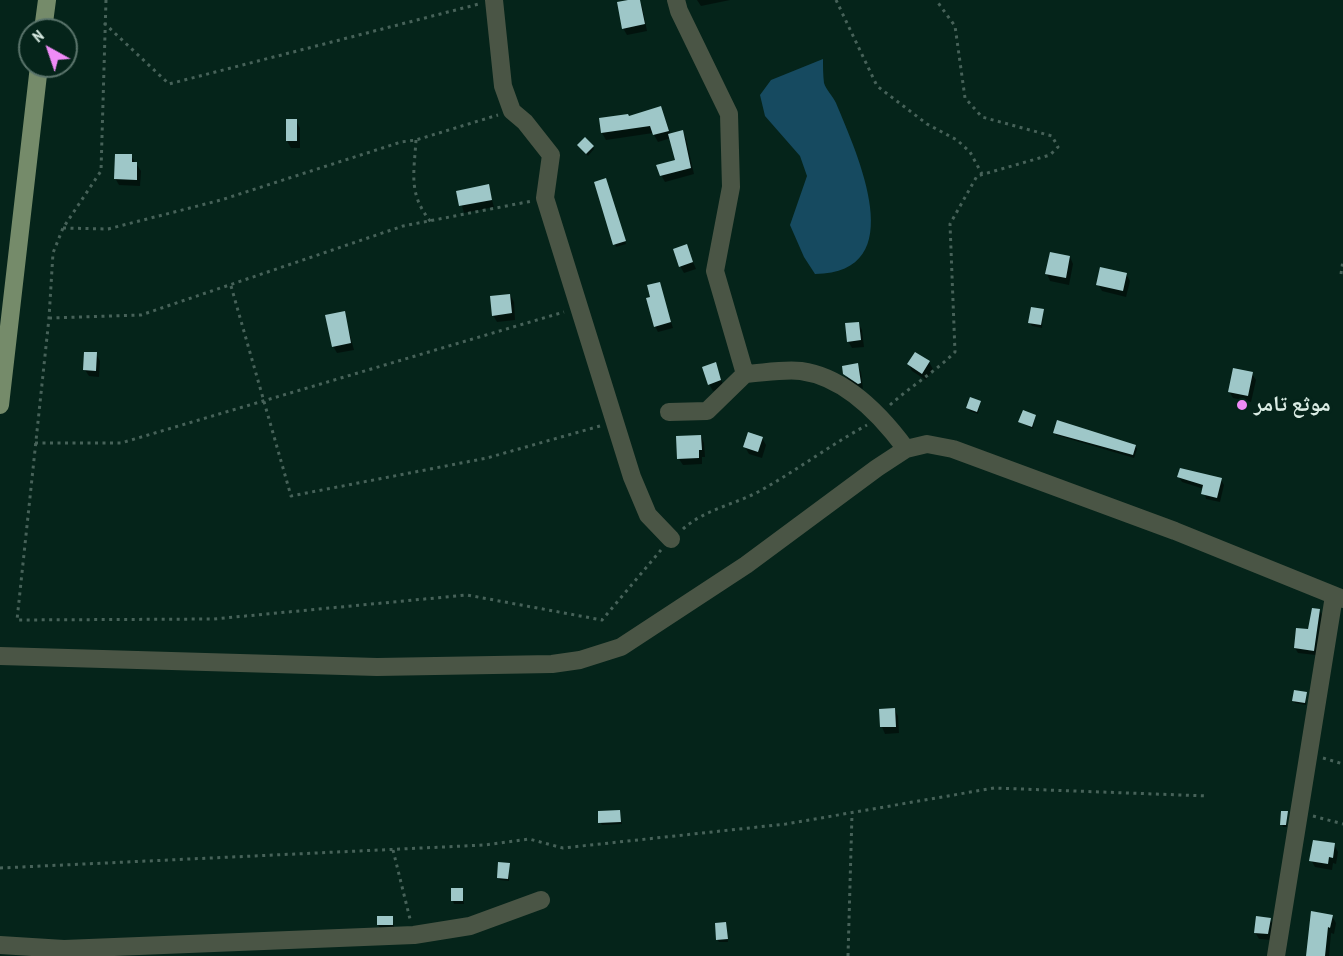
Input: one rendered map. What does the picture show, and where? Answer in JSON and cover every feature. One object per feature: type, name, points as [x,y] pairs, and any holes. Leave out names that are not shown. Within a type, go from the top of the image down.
[{"type":"main road","points":[[45,18],[47,0]]},
{"type":"main road","points":[[0,405],[38,78]]},
{"type":"street","points":[[494,0],[503,86],[512,111],[525,122],[551,155],[545,198],[632,477],[648,515],[671,539]]},
{"type":"street","points":[[676,0],[679,11],[729,114],[731,187],[715,271],[745,374]]},
{"type":"street","points":[[669,412],[707,411],[745,374],[800,371],[832,379],[878,415],[906,449]]},
{"type":"street","points":[[0,656],[377,667],[552,664],[580,660],[621,648],[657,625],[906,449],[927,444],[953,449],[1175,531],[1338,597],[1276,956]]},
{"type":"street","points":[[0,945],[64,949],[414,935],[470,926],[541,900]]},
{"type":"path","points":[[106,0],[101,171],[63,228],[53,253],[49,318],[17,620],[214,619],[467,595],[602,620],[671,539],[693,519],[763,490],[868,424],[918,379],[939,368],[955,352],[950,224],[977,176],[1050,155],[1058,147],[1052,136],[982,117],[965,98],[955,26],[936,0]]},
{"type":"path","points":[[104,23],[169,84],[494,0]]},
{"type":"path","points":[[836,0],[877,87],[927,124],[957,140],[970,152],[982,174]]},
{"type":"path","points":[[63,228],[108,229],[221,200],[401,142],[416,140],[512,111]]},
{"type":"path","points":[[416,140],[413,182],[419,207],[431,222]]},
{"type":"path","points":[[49,318],[141,315],[403,226],[545,198]]},
{"type":"path","points":[[1341,274],[1343,260]]},
{"type":"path","points":[[231,286],[291,496],[487,458],[615,421]]},
{"type":"path","points":[[35,443],[121,443],[263,403],[529,321],[581,308]]},
{"type":"path","points":[[1310,754],[1343,764]]},
{"type":"path","points":[[0,868],[485,845],[529,839],[563,848],[664,835],[786,824],[994,788],[1208,796]]},
{"type":"path","points":[[1299,813],[1343,824]]},
{"type":"path","points":[[848,956],[852,814]]},
{"type":"path","points":[[393,850],[414,935]]},
{"type":"water","points":[[823,59],[824,83],[836,103],[864,179],[870,207],[870,233],[863,254],[845,268],[815,274],[804,257],[790,225],[807,176],[800,156],[765,116],[760,95],[771,80]]},
{"type":"building","points":[[640,0],[645,24],[622,29],[617,2]]},
{"type":"building","points":[[661,106],[669,131],[653,135],[650,126],[601,133],[599,118],[628,114],[629,116]]},
{"type":"building","points":[[286,119],[297,119],[297,141],[286,141]]},
{"type":"building","points":[[683,130],[691,168],[660,176],[656,165],[675,160],[668,134]]},
{"type":"building","points":[[585,137],[594,146],[586,154],[577,145]]},
{"type":"building","points":[[115,154],[132,154],[132,162],[137,162],[137,180],[114,179]]},
{"type":"building","points":[[606,178],[626,241],[613,245],[594,182]]},
{"type":"building","points":[[489,184],[492,200],[459,206],[456,191]]},
{"type":"building","points":[[687,244],[693,262],[679,267],[673,249]]},
{"type":"building","points":[[1050,252],[1070,256],[1066,278],[1045,274]]},
{"type":"building","points":[[1100,267],[1127,273],[1123,291],[1096,285]]},
{"type":"building","points":[[660,282],[671,322],[654,327],[646,298],[650,297],[647,285]]},
{"type":"building","points":[[510,294],[512,313],[492,316],[490,296]]},
{"type":"building","points":[[1031,307],[1044,309],[1041,325],[1028,323]]},
{"type":"building","points":[[345,311],[351,343],[332,347],[325,315]]},
{"type":"building","points":[[859,322],[861,340],[847,342],[845,323]]},
{"type":"building","points":[[84,352],[97,352],[96,371],[83,370]]},
{"type":"building","points":[[915,352],[930,361],[922,374],[907,364]]},
{"type":"building","points":[[716,362],[721,380],[708,385],[702,367]]},
{"type":"building","points":[[858,363],[861,383],[858,384],[843,374],[842,366]]},
{"type":"building","points":[[1233,368],[1253,372],[1248,396],[1228,392]]},
{"type":"building","points":[[970,397],[981,401],[977,412],[966,408]]},
{"type":"building","points":[[1023,410],[1036,415],[1032,427],[1018,422]]},
{"type":"building","points":[[1057,420],[1136,445],[1133,455],[1053,433]]},
{"type":"building","points":[[748,432],[763,437],[758,452],[743,447]]},
{"type":"building","points":[[701,435],[702,450],[699,450],[699,458],[677,459],[676,436]]},
{"type":"building","points":[[1180,468],[1222,478],[1217,498],[1201,494],[1203,485],[1177,477]]},
{"type":"building","points":[[1312,608],[1320,609],[1314,651],[1294,648],[1296,628],[1308,629]]},
{"type":"building","points":[[1294,690],[1307,692],[1305,703],[1292,701]]},
{"type":"building","points":[[895,708],[896,727],[880,727],[879,709]]},
{"type":"building","points":[[620,810],[621,822],[598,823],[598,811]]},
{"type":"building","points":[[1281,811],[1288,811],[1286,825],[1280,825]]},
{"type":"building","points":[[1313,840],[1335,843],[1333,858],[1329,857],[1328,864],[1309,861]]},
{"type":"building","points":[[498,862],[510,863],[508,879],[497,878]]},
{"type":"building","points":[[451,888],[463,888],[463,901],[451,901]]},
{"type":"building","points":[[1311,911],[1333,915],[1330,928],[1328,927],[1325,956],[1306,956]]},
{"type":"building","points":[[377,916],[393,916],[393,925],[377,925]]},
{"type":"building","points":[[1256,916],[1271,918],[1268,934],[1254,933]]},
{"type":"building","points":[[726,922],[728,939],[716,940],[715,923]]},
{"type":"place","name":"موثع تامر","points":[[1242,405]]}]
